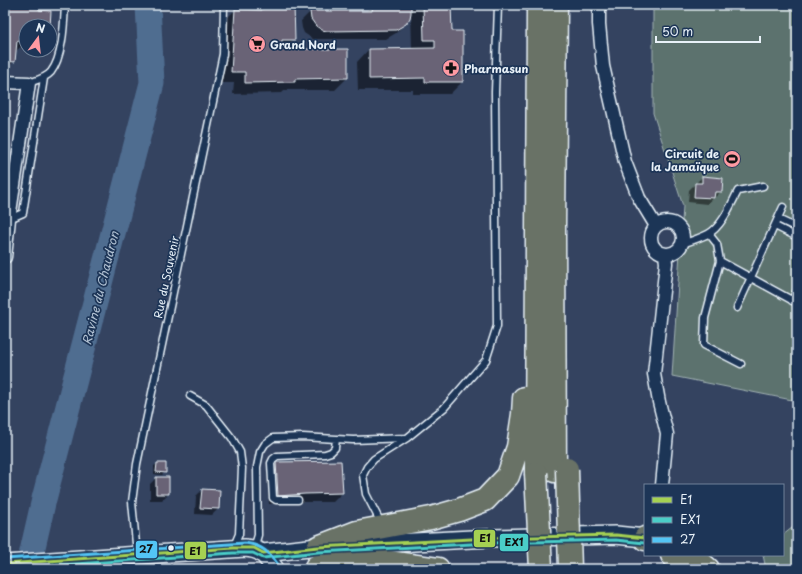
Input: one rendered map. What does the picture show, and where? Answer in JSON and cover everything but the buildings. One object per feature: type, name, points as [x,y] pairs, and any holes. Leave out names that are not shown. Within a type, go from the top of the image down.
[{"type":"highway","points":[[538,5],[553,471],[560,569]]},
{"type":"highway","points":[[315,561],[357,532],[431,518],[459,510],[485,500],[508,476],[518,447],[523,414],[527,269],[546,230],[556,5]]},
{"type":"highway","points":[[542,569],[553,471],[562,265],[546,230]]},
{"type":"highway","points":[[553,471],[570,569]]},
{"type":"highway","points":[[674,556],[687,569]]},
{"type":"highway","points":[[693,556],[708,569]]},
{"type":"highway","points":[[315,561],[373,560],[438,569]]},
{"type":"main road","points":[[5,564],[233,548],[315,561],[357,545],[491,538],[616,535],[644,538]]},
{"type":"main road","points":[[258,551],[275,569]]},
{"type":"street","points":[[599,5],[599,24],[603,66],[625,162],[639,198],[656,226]]},
{"type":"street","points":[[5,82],[29,83],[6,239],[5,257]]},
{"type":"street","points":[[666,222],[676,225],[682,234],[682,244],[675,252],[665,254],[660,253],[653,246],[651,236],[656,226],[666,222]]},
{"type":"street","points":[[662,484],[667,434],[654,374],[666,263],[665,254]]},
{"type":"lane","points":[[29,83],[44,78],[52,72],[59,56],[63,38],[65,5]]},
{"type":"lane","name":"Rue du Souvenir","points":[[137,554],[132,502],[138,464],[223,54],[224,5]]},
{"type":"lane","points":[[383,526],[366,494],[363,475],[367,467],[374,459],[407,438],[444,408],[486,360],[498,326],[495,92],[498,5]]},
{"type":"lane","points":[[9,220],[23,213],[44,78]]},
{"type":"lane","points":[[682,244],[709,234],[727,213],[738,190],[763,186]]},
{"type":"lane","points":[[737,308],[783,207]]},
{"type":"lane","points":[[778,219],[797,228]]},
{"type":"lane","points":[[775,226],[797,237]]},
{"type":"lane","points":[[709,234],[717,244],[720,261],[705,318],[704,345],[741,364]]},
{"type":"lane","points":[[720,261],[794,302],[797,290]]},
{"type":"lane","points":[[190,396],[206,405],[232,438],[240,452],[242,468],[240,534],[233,548]]},
{"type":"lane","points":[[258,551],[257,467],[260,452],[265,444],[273,438],[407,438]]},
{"type":"lane","points":[[298,500],[276,500],[273,498],[271,463],[273,459],[277,456],[325,454],[331,452],[335,448],[336,439]]},
{"type":"green space","name":"Circuit de la Jamaïque","points":[[653,5],[797,5],[797,401],[672,376],[683,206],[653,113]]},
{"type":"green space","points":[[797,524],[797,569],[766,569],[763,556],[784,556],[784,534]]},
{"type":"waterway","name":"Ravine du Chaudron","points":[[28,569],[44,499],[152,83],[148,5]]},
{"type":"transit line","name":"E1","points":[[5,564],[233,548],[254,548],[263,553],[318,547],[491,538],[616,535],[644,538]]},
{"type":"transit line","name":"EX1","points":[[5,569],[233,553],[253,553],[263,558],[318,552],[491,543],[616,540],[644,543]]},
{"type":"transit line","name":"27","points":[[5,559],[245,543],[265,550],[279,566]]},
{"type":"place","name":"Grand Nord","points":[[257,44]]},
{"type":"place","name":"Pharmasun","points":[[451,68]]},
{"type":"place","name":"Circuit de la Jamaïque","points":[[732,159]]}]
